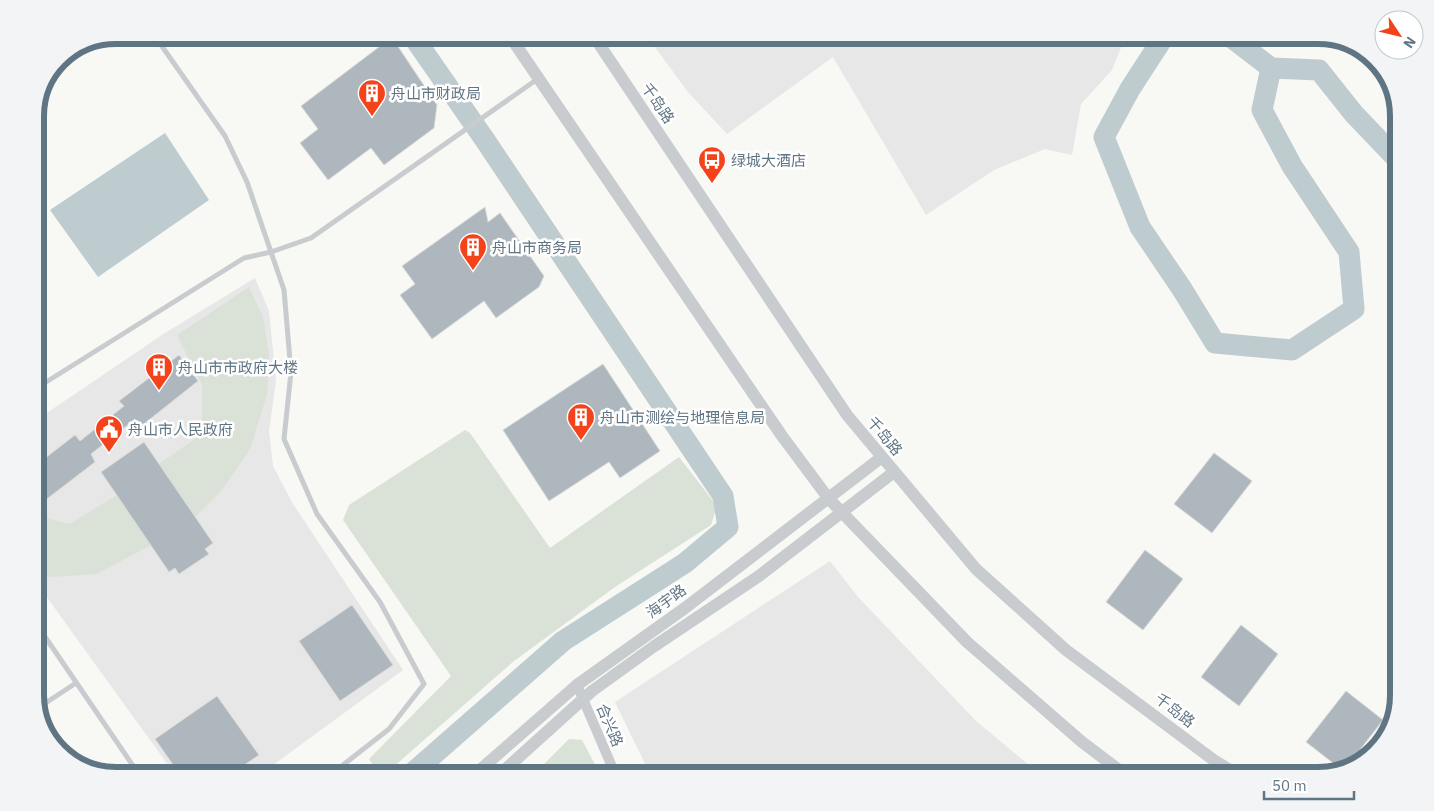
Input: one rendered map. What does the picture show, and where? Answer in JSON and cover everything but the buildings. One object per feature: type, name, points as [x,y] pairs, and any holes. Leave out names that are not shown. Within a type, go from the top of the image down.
[{"type":"street","points":[[515,44],[782,436],[829,499],[967,642],[1082,742],[1116,767]]},
{"type":"street","name":"千岛路","points":[[599,44],[846,415],[976,569],[1066,650],[1225,767]]},
{"type":"street","name":"海宇路","points":[[483,767],[577,685],[685,608],[882,457]]},
{"type":"street","name":"海宇路","points":[[508,767],[583,699],[653,646],[760,576],[894,472]]},
{"type":"street","name":"合兴路","points":[[577,685],[612,767]]},
{"type":"lane","points":[[160,44],[225,136],[247,182],[284,290],[291,372],[284,439],[317,514],[380,602],[424,684],[388,729],[340,767]]},
{"type":"lane","points":[[44,383],[244,258],[271,252],[311,238],[539,78]]},
{"type":"lane","points":[[44,635],[134,767]]},
{"type":"lane","points":[[44,704],[76,683]]},
{"type":"shaded area","points":[[653,44],[1122,44],[1112,70],[1081,104],[1072,155],[1045,149],[994,170],[926,215],[833,57],[727,134],[688,92]]},
{"type":"shaded area","points":[[165,133],[209,200],[98,277],[50,210]]},
{"type":"shaded area","name":"舟山市人民政府","points":[[255,278],[269,311],[276,381],[269,431],[273,466],[293,504],[403,670],[270,767],[170,767],[44,595],[44,415],[165,333]]},
{"type":"shaded area","points":[[249,287],[263,317],[269,355],[267,395],[250,449],[222,490],[194,518],[159,464],[202,434],[202,385],[177,335]]},
{"type":"shaded area","points":[[465,430],[470,433],[550,548],[679,457],[717,506],[711,525],[615,587],[514,661],[393,767],[374,767],[369,759],[451,676],[343,520],[349,505]]},
{"type":"shaded area","points":[[117,495],[151,545],[97,574],[44,577],[44,517],[70,524]]},
{"type":"shaded area","points":[[830,561],[858,597],[976,721],[1031,767],[647,767],[615,702]]},
{"type":"shaded area","points":[[569,739],[582,740],[596,767],[541,767]]},
{"type":"waterway","points":[[418,44],[485,140],[723,496],[728,527],[685,563],[563,641],[419,767]]},
{"type":"waterway","points":[[1159,44],[1130,89],[1104,137],[1140,227],[1182,289],[1215,343],[1292,350],[1354,309],[1349,252],[1292,166],[1262,110],[1271,68],[1240,44]]},
{"type":"waterway","points":[[1271,68],[1319,70],[1354,114],[1390,152]]},
{"type":"place","name":"舟山市财政局","points":[[372,117]]},
{"type":"place","name":"绿城大酒店","points":[[712,184]]},
{"type":"place","name":"舟山市商务局","points":[[473,271]]},
{"type":"place","name":"舟山市市政府大楼","points":[[159,391]]},
{"type":"place","name":"舟山市测绘与地理信息局","points":[[581,441]]},
{"type":"place","name":"舟山市人民政府","points":[[109,453]]}]
